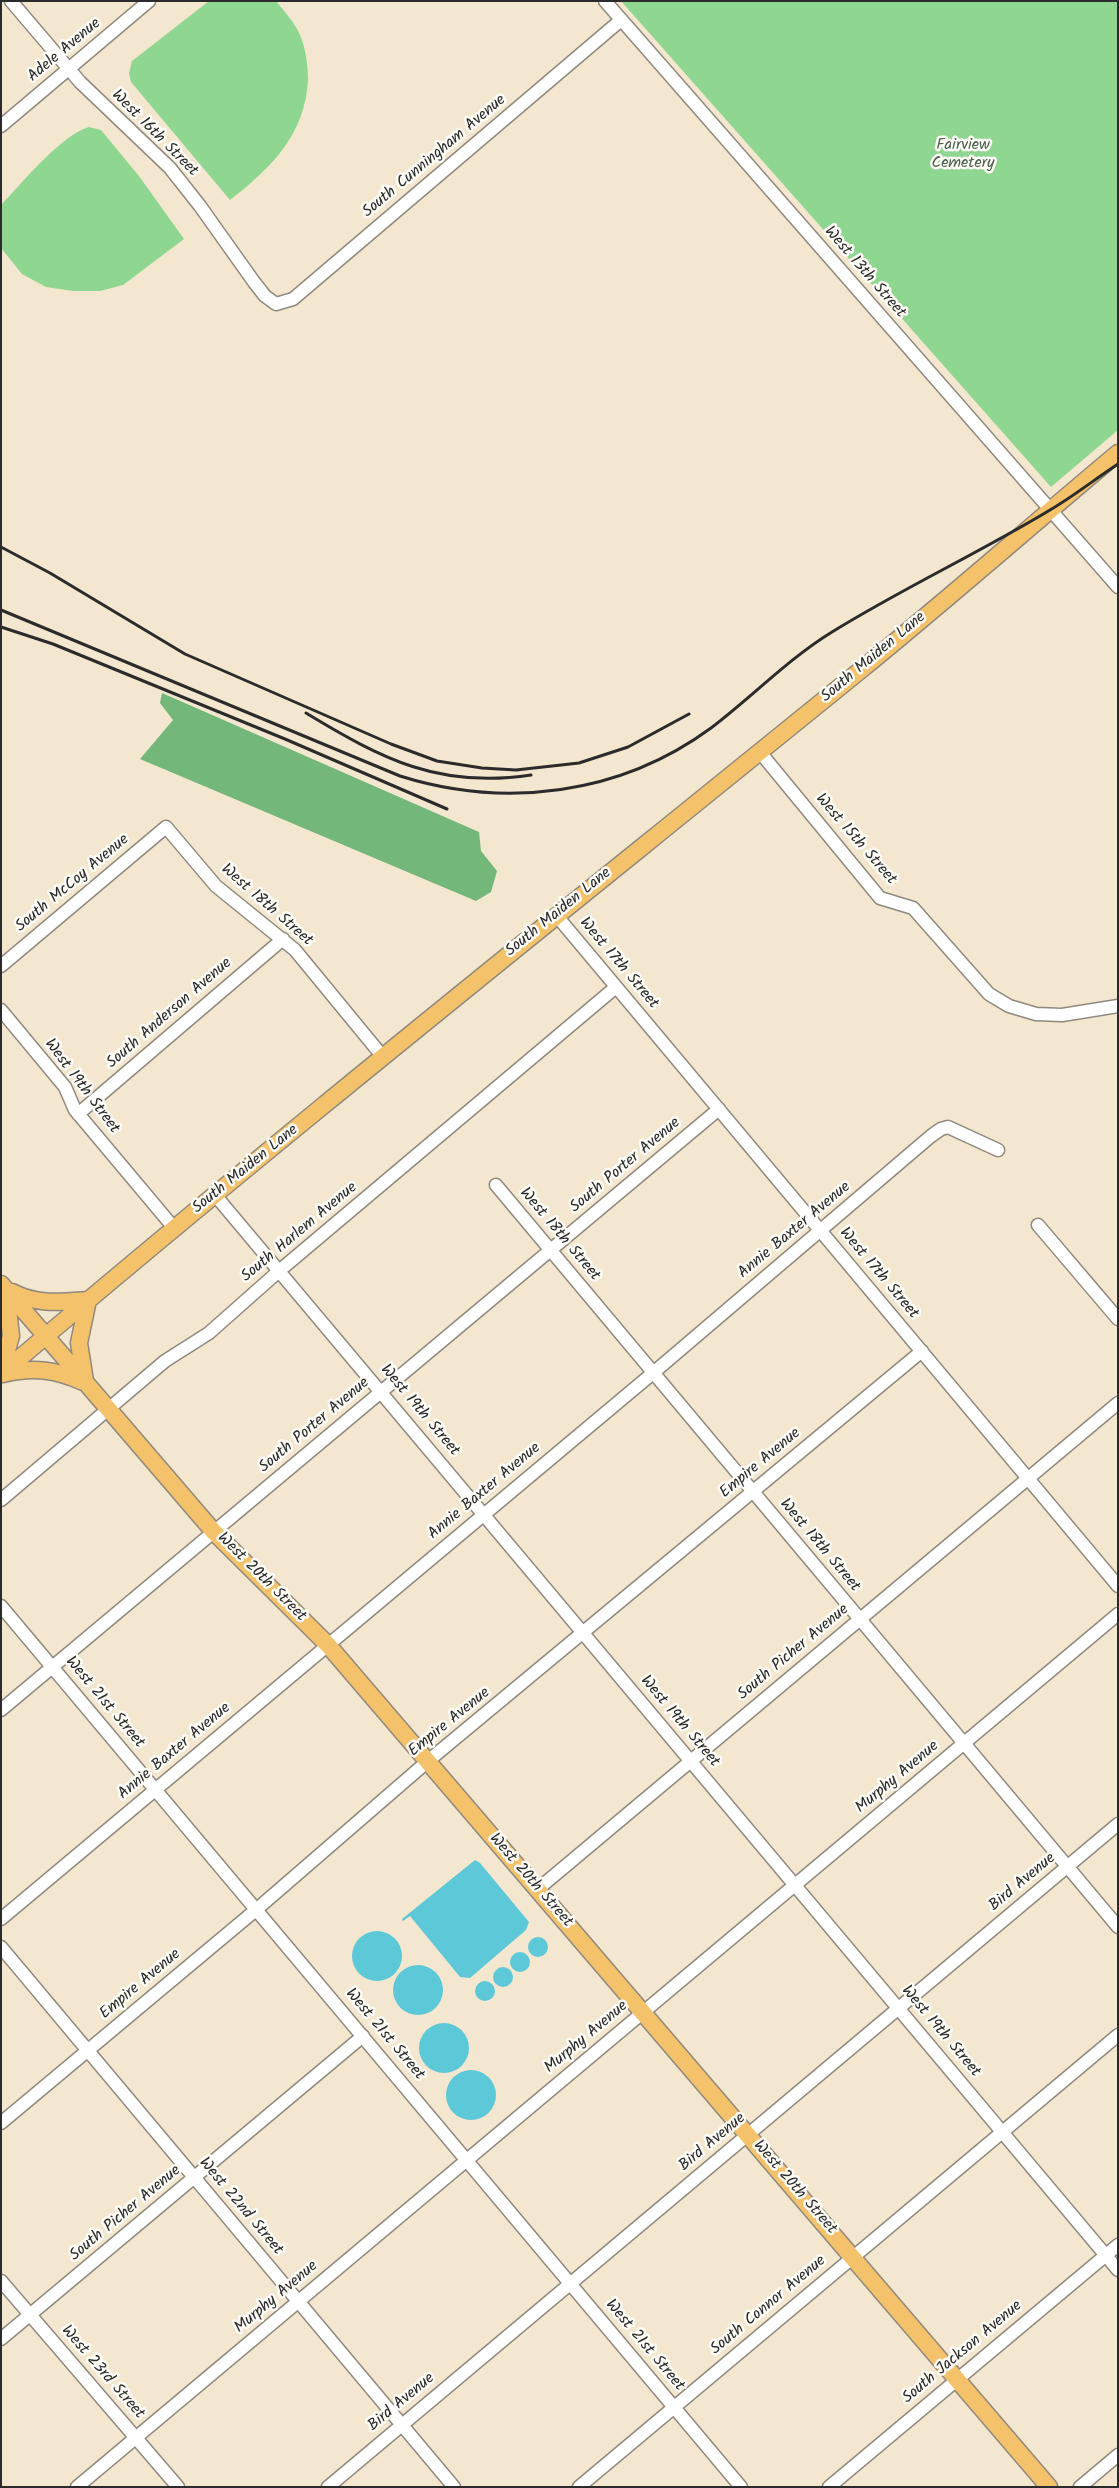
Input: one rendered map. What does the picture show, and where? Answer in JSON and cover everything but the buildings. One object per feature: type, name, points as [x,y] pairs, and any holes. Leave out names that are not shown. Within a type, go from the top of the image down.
[{"type":"main road","name":"South Maiden Lane","points":[[1,1373],[174,1228],[556,915],[865,667],[1118,453]]},
{"type":"main road","points":[[4,1286],[23,1298],[39,1302],[88,1300],[78,1343],[85,1383]]},
{"type":"main road","points":[[4,1286],[11,1336],[1,1373],[42,1369],[65,1374],[85,1383]]},
{"type":"main road","name":"West 20th Street","points":[[4,1286],[107,1410],[214,1532],[328,1645],[1049,2487]]},
{"type":"street","name":"West 16th Street","points":[[12,1],[89,92],[170,168],[265,296]]},
{"type":"street","name":"Adele Avenue","points":[[1,126],[149,1]]},
{"type":"street","name":"West 13th Street","points":[[605,1],[1118,586]]},
{"type":"street","name":"South Cunningham Avenue","points":[[265,296],[276,304],[293,299],[621,20]]},
{"type":"street","name":"West 13th Street","points":[[1100,565],[1118,577]]},
{"type":"street","name":"West 15th Street","points":[[759,751],[880,898],[913,908],[989,994],[1019,1010],[1042,1015],[1062,1015],[1118,1006]]},
{"type":"street","name":"West 18th Street","points":[[166,827],[216,886],[283,939],[294,950],[383,1057]]},
{"type":"street","name":"South McCoy Avenue","points":[[1,966],[166,827]]},
{"type":"street","name":"West 17th Street","points":[[556,915],[1118,1586]]},
{"type":"street","name":"South Anderson Avenue","points":[[78,1114],[283,939]]},
{"type":"street","name":"South Harlem Avenue","points":[[1,1500],[171,1356],[204,1337],[279,1271],[616,987]]},
{"type":"street","name":"West 19th Street","points":[[1,1010],[65,1087],[78,1114],[174,1228]]},
{"type":"street","name":"South Porter Avenue","points":[[1,1710],[719,1110]]},
{"type":"street","name":"Annie Baxter Avenue","points":[[1,1919],[941,1129],[948,1127],[958,1130],[998,1150]]},
{"type":"street","name":"West 18th Street","points":[[496,1185],[1118,1927]]},
{"type":"street","name":"West 19th Street","points":[[216,1195],[1118,2270]]},
{"type":"street","points":[[1038,1224],[1118,1319]]},
{"type":"street","name":"Empire Avenue","points":[[1,2123],[257,1909],[428,1761],[584,1634],[922,1351]]},
{"type":"street","name":"South Picher Avenue","points":[[538,1889],[1118,1403]]},
{"type":"street","name":"West 21st Street","points":[[1,1606],[741,2487]]},
{"type":"street","name":"Murphy Avenue","points":[[77,2487],[1118,1614]]},
{"type":"street","name":"Bird Avenue","points":[[328,2487],[1118,1824]]},
{"type":"street","name":"West 22nd Street","points":[[1,1947],[454,2487]]},
{"type":"street","name":"South Connor Avenue","points":[[578,2487],[1118,2035]]},
{"type":"street","name":"South Picher Avenue","points":[[1,2339],[363,2036]]},
{"type":"street","name":"South Jackson Avenue","points":[[829,2487],[1118,2245]]},
{"type":"street","name":"West 23rd Street","points":[[1,2281],[178,2487]]},
{"type":"street","points":[[1080,2487],[1118,2455]]},
{"type":"green space","points":[[209,1],[276,1],[298,31],[304,46],[307,63],[308,80],[305,100],[293,134],[272,162],[230,200],[131,82],[129,73],[132,61]]},
{"type":"green space","name":"Fairview Cemetery","points":[[621,1],[1118,1],[1118,430],[1051,487]]},
{"type":"green space","points":[[89,127],[101,130],[139,176],[184,239],[123,285],[100,291],[73,291],[46,287],[22,274],[1,248],[1,205],[54,149],[66,139]]},
{"type":"green space","points":[[162,693],[479,832],[481,851],[497,871],[491,892],[476,901],[140,759],[173,720],[160,703]]},
{"type":"water","points":[[475,1860],[480,1863],[529,1922],[526,1930],[470,1978],[460,1977],[410,1916],[403,1921],[402,1919]]},
{"type":"water","points":[[372,1931],[382,1931],[395,1938],[402,1951],[402,1961],[395,1974],[382,1981],[372,1981],[363,1977],[356,1970],[352,1961],[352,1951],[356,1942],[363,1935]]},
{"type":"water","points":[[538,1937],[545,1940],[548,1947],[545,1954],[538,1957],[531,1954],[528,1947],[531,1940]]},
{"type":"water","points":[[520,1952],[527,1955],[530,1962],[527,1969],[520,1972],[513,1969],[510,1962],[513,1955]]},
{"type":"water","points":[[413,1965],[423,1965],[436,1972],[443,1985],[443,1995],[436,2008],[423,2015],[413,2015],[404,2011],[397,2004],[393,1995],[393,1985],[397,1976],[404,1969]]},
{"type":"water","points":[[503,1967],[510,1970],[513,1977],[510,1984],[503,1987],[496,1984],[493,1977],[496,1970]]},
{"type":"water","points":[[485,1981],[492,1984],[495,1991],[492,1998],[485,2001],[478,1998],[475,1991],[478,1984]]},
{"type":"water","points":[[439,2023],[449,2023],[462,2030],[469,2043],[469,2053],[462,2066],[449,2073],[439,2073],[430,2069],[423,2062],[419,2053],[419,2043],[423,2034],[430,2027]]},
{"type":"water","points":[[466,2070],[476,2070],[489,2077],[496,2090],[496,2100],[489,2113],[476,2120],[466,2120],[457,2116],[450,2109],[446,2100],[446,2090],[450,2081],[457,2074]]},
{"type":"railway","points":[[1,610],[400,776],[440,786],[480,792],[521,793],[561,789],[600,781],[639,768],[676,751],[711,728],[800,654],[832,632],[886,600],[1023,526],[1068,499],[1118,464]]},
{"type":"railway","points":[[1,547],[50,573],[185,654],[391,744],[437,761],[482,768],[516,770],[579,763],[628,747],[689,714]]},
{"type":"railway","points":[[1,627],[53,644],[285,739],[447,809]]},
{"type":"railway","points":[[306,713],[386,757],[439,774],[468,778],[531,775]]}]
